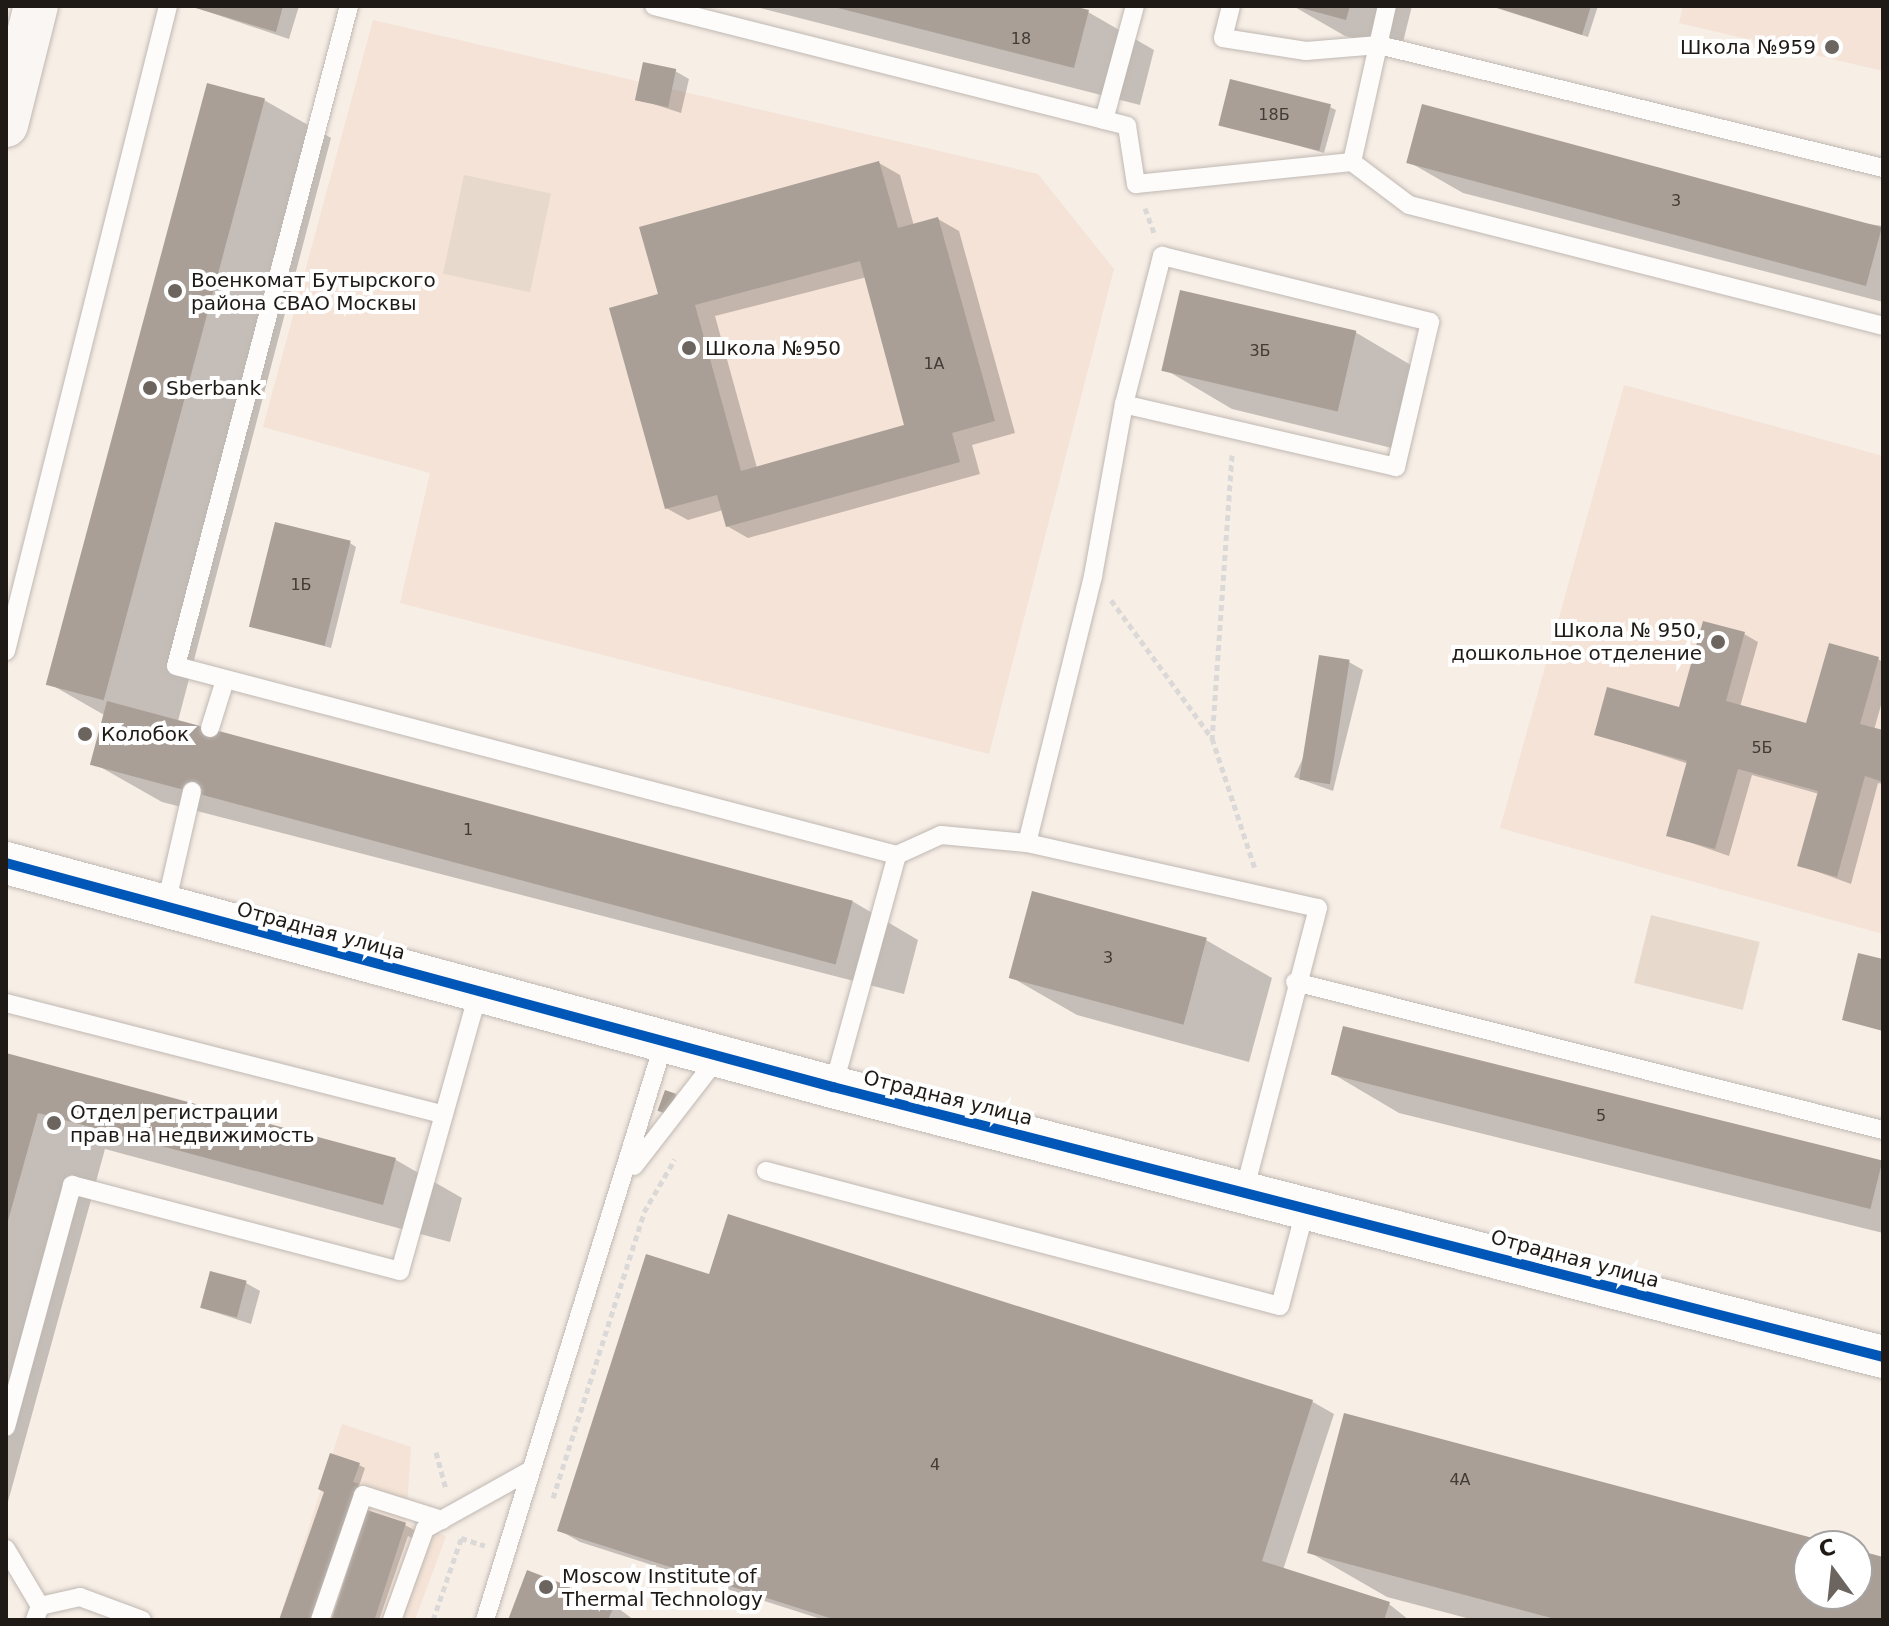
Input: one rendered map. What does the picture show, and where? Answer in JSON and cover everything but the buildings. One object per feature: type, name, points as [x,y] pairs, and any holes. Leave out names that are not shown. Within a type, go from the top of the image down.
[{"type":"main road","points":[[6,125],[36,6]]},
{"type":"street","name":"Отрадная улица","points":[[6,863],[165,909],[833,1087],[1883,1357]]},
{"type":"lane","points":[[6,651],[168,6]]},
{"type":"lane","points":[[349,6],[176,666],[897,855],[941,835],[1027,843],[1318,908],[1295,982],[1244,1192]]},
{"type":"lane","points":[[654,6],[1127,126],[1136,184],[1352,162],[1409,205],[1883,326]]},
{"type":"lane","points":[[1104,120],[1135,6]]},
{"type":"lane","points":[[1231,6],[1223,38],[1306,51],[1379,45],[1883,168]]},
{"type":"lane","points":[[1352,162],[1387,6]]},
{"type":"lane","points":[[1027,843],[1093,576],[1124,404],[1162,256],[1430,322],[1396,467],[1124,404]]},
{"type":"lane","points":[[210,728],[225,680]]},
{"type":"lane","points":[[165,909],[192,791]]},
{"type":"lane","points":[[833,1087],[897,855]]},
{"type":"lane","points":[[1295,982],[1883,1130]]},
{"type":"lane","points":[[6,1427],[72,1185],[400,1271],[478,993]]},
{"type":"lane","points":[[6,1003],[443,1114]]},
{"type":"lane","points":[[485,1620],[628,1174],[664,1042]]},
{"type":"lane","points":[[628,1174],[719,1056]]},
{"type":"lane","points":[[766,1171],[1280,1306],[1306,1207]]},
{"type":"lane","points":[[392,1620],[425,1529],[531,1470]]},
{"type":"lane","points":[[320,1620],[363,1495],[442,1520]]},
{"type":"lane","points":[[6,1549],[38,1613],[80,1597],[142,1620]]},
{"type":"path","points":[[1136,184],[1162,256]]},
{"type":"path","points":[[1212,738],[1234,429]]},
{"type":"path","points":[[1093,576],[1212,738],[1264,897]]},
{"type":"path","points":[[548,1514],[644,1212],[682,1147]]},
{"type":"path","points":[[433,1620],[461,1539]]},
{"type":"shaded area","name":"Школа №959","points":[[1683,6],[1883,6],[1883,71],[1679,23]]},
{"type":"shaded area","name":"Школа №950","points":[[373,20],[1038,174],[1114,269],[989,754],[400,603],[430,473],[263,427]]},
{"type":"shaded area","points":[[464,175],[551,194],[530,292],[443,274]]},
{"type":"shaded area","name":"Школа № 950, дошкольное отделение","points":[[1624,385],[1883,456],[1883,934],[1500,828]]},
{"type":"shaded area","points":[[1651,915],[1760,942],[1743,1010],[1634,983]]},
{"type":"shaded area","points":[[342,1424],[411,1447],[406,1523],[446,1536],[415,1620],[279,1620]]},
{"type":"cycle path","points":[[6,863],[833,1087],[1883,1357]]},
{"type":"place","name":"Школа №959","points":[[1832,47]]},
{"type":"place","name":"Военкомат Бутырского района СВАО Москвы","points":[[175,291]]},
{"type":"place","name":"Школа №950","points":[[689,348]]},
{"type":"place","name":"Sberbank","points":[[150,388]]},
{"type":"place","name":"Школа № 950, дошкольное отделение","points":[[1718,642]]},
{"type":"place","name":"Колобок","points":[[85,734]]},
{"type":"place","name":"Отдел регистрации прав на недвижимость","points":[[54,1123]]},
{"type":"place","name":"Moscow Institute of Thermal Technology","points":[[546,1587]]}]
